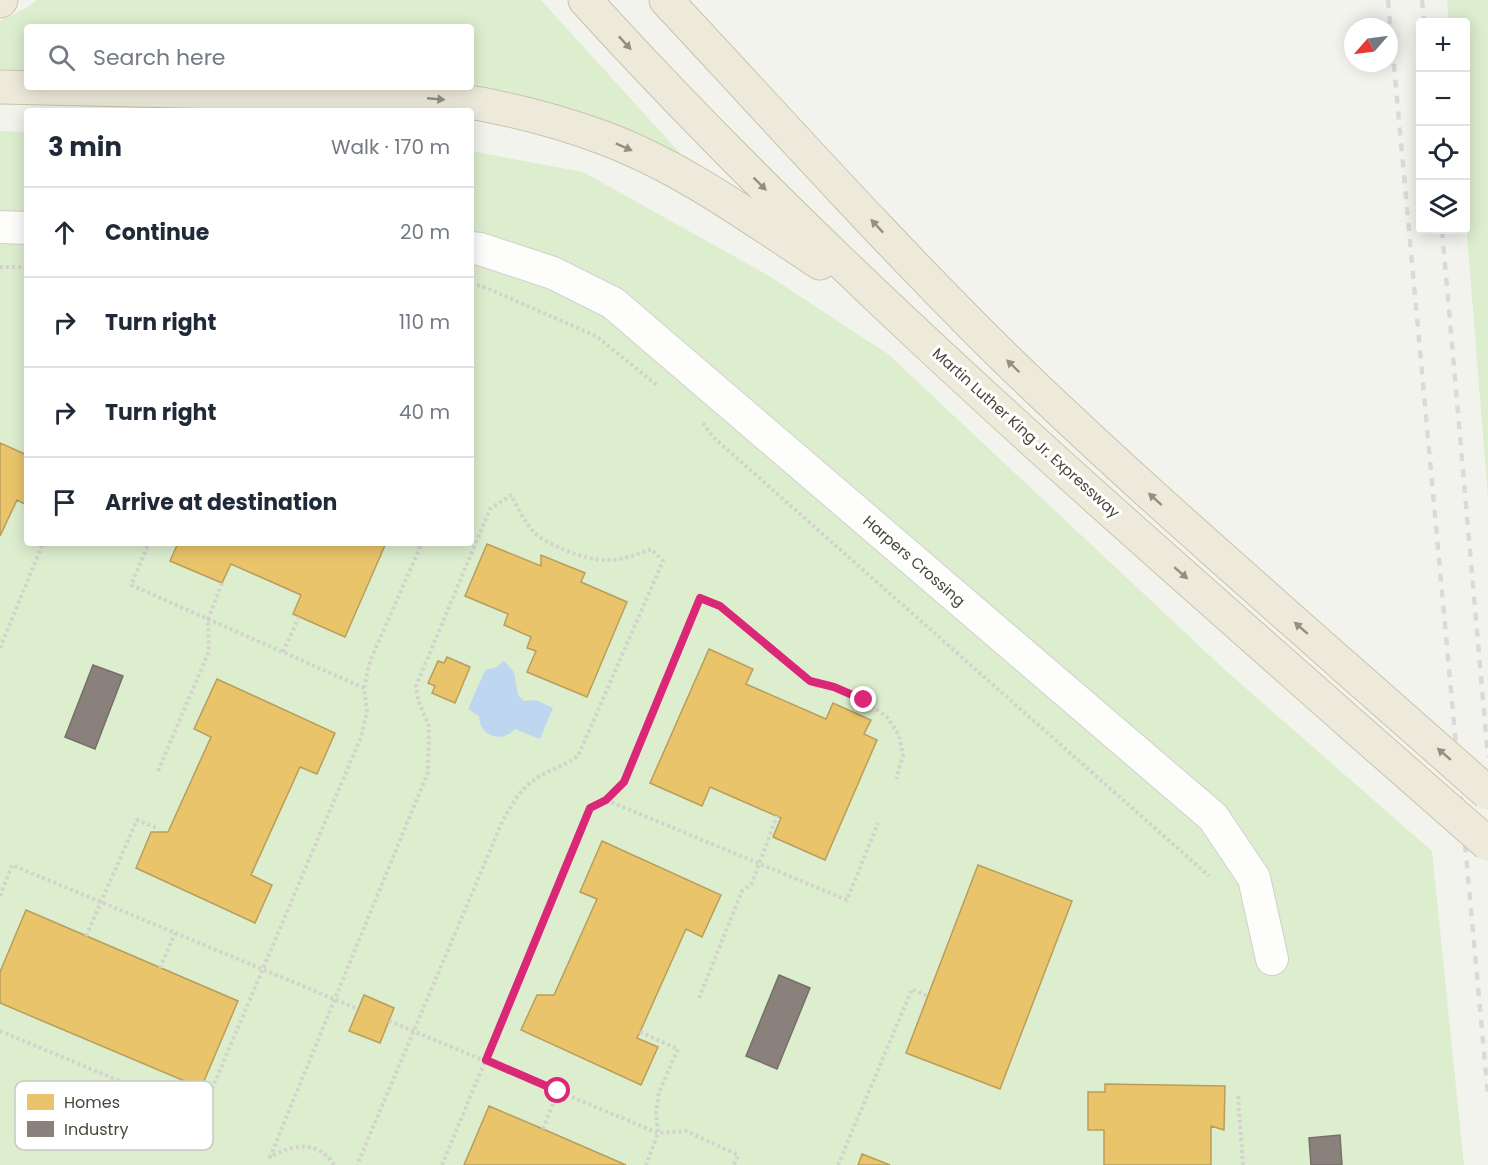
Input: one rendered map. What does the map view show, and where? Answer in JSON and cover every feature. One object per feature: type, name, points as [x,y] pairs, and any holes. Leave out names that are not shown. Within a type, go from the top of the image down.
[{"type":"highway","name":"Martin Luther King Jr. Expressway","points":[[585,0],[731,154],[808,232],[889,308],[1093,495],[1488,844]]},
{"type":"highway","points":[[666,0],[925,277],[1004,357],[1155,498],[1488,793]]},
{"type":"highway","points":[[0,87],[24,88]]},
{"type":"highway","points":[[133,90],[398,96],[480,104],[563,123],[607,139],[697,184],[889,308]]},
{"type":"street","points":[[0,227],[24,228]]},
{"type":"street","name":"Harpers Crossing","points":[[474,248],[553,273],[613,303],[1214,817],[1254,878],[1272,959]]},
{"type":"path","points":[[0,267],[24,267]]},
{"type":"path","points":[[474,285],[482,286],[596,336],[667,393]]},
{"type":"path","points":[[700,419],[713,437],[1209,876]]},
{"type":"path","points":[[334,1165],[328,1156],[315,1149],[299,1146],[285,1149],[270,1157],[428,772],[429,726],[418,700],[416,686],[490,509],[511,495],[537,535],[554,545],[583,557],[605,561],[630,558],[651,549],[663,561],[578,756],[538,777],[520,791],[503,820],[357,1165]]},
{"type":"path","points":[[0,648],[42,546]]},
{"type":"path","points":[[148,546],[130,585],[364,688]]},
{"type":"path","points":[[213,1086],[361,737],[367,711],[364,688],[370,661],[421,546]]},
{"type":"path","points":[[158,771],[208,651],[208,619],[222,583]]},
{"type":"path","points":[[441,1165],[590,808],[606,800],[624,782],[700,598],[720,606],[810,681],[834,687],[864,700],[887,717],[899,735],[903,756],[896,779]]},
{"type":"path","points":[[283,652],[299,617]]},
{"type":"path","points":[[606,800],[847,900],[878,823]]},
{"type":"path","points":[[699,998],[742,891],[752,883],[777,816]]},
{"type":"path","points":[[86,936],[137,820],[159,829]]},
{"type":"path","points":[[0,896],[12,865],[358,1009]]},
{"type":"path","points":[[160,968],[176,933]]},
{"type":"path","points":[[838,1165],[912,989],[927,996]]},
{"type":"path","points":[[389,1021],[658,1133],[686,1131],[738,1155],[734,1165]]},
{"type":"path","points":[[0,1031],[120,1081]]},
{"type":"path","points":[[640,1032],[678,1049],[659,1092],[656,1114],[658,1133],[646,1165]]},
{"type":"path","points":[[543,1129],[558,1091]]},
{"type":"path","points":[[1238,1096],[1243,1165]]},
{"type":"green space","points":[[37,0],[541,0],[690,164],[578,112],[505,90],[474,88],[474,24],[24,24],[24,71],[0,69],[0,21]]},
{"type":"green space","points":[[1447,0],[1488,0],[1488,498],[1467,234],[1470,234],[1470,18],[1449,18]]},
{"type":"green space","points":[[0,131],[24,132],[24,546],[474,546],[474,152],[583,172],[766,274],[888,354],[1224,669],[1432,851],[1464,1165],[0,1165]]},
{"type":"water","points":[[504,661],[514,672],[518,695],[524,701],[536,700],[553,708],[540,739],[515,729],[504,736],[492,736],[483,729],[479,716],[468,709],[485,670],[497,667]]},
{"type":"building: Homes","points":[[0,443],[24,454],[24,504],[17,500],[0,536]]},
{"type":"building: Homes","points":[[487,544],[541,566],[541,555],[585,573],[581,582],[627,602],[587,697],[527,672],[536,651],[527,648],[531,637],[504,625],[508,614],[465,596]]},
{"type":"building: Homes","points":[[177,546],[385,546],[345,637],[293,614],[301,595],[231,564],[222,583],[170,561]]},
{"type":"building: Homes","points":[[709,649],[753,669],[746,684],[826,719],[833,703],[871,720],[864,734],[877,740],[825,860],[773,837],[781,818],[710,787],[702,806],[650,783]]},
{"type":"building: Homes","points":[[447,657],[470,667],[455,703],[432,693],[435,686],[428,683],[438,661],[444,663]]},
{"type":"building: Homes","points":[[217,679],[335,733],[317,774],[300,767],[251,875],[272,885],[255,923],[136,868],[151,832],[168,832],[211,737],[194,729]]},
{"type":"building: Homes","points":[[602,841],[721,895],[702,937],[686,929],[637,1038],[658,1047],[641,1085],[521,1030],[537,995],[554,995],[597,899],[580,892]]},
{"type":"building: Homes","points":[[978,865],[1072,901],[1000,1089],[906,1053]]},
{"type":"building: Homes","points":[[26,910],[238,1001],[204,1081],[184,1081],[0,1003],[0,972]]},
{"type":"building: Homes","points":[[364,995],[394,1008],[380,1043],[349,1031]]},
{"type":"building: Homes","points":[[1105,1084],[1225,1086],[1224,1130],[1211,1126],[1211,1165],[1104,1165],[1104,1130],[1088,1130],[1088,1092],[1105,1092]]},
{"type":"building: Homes","points":[[489,1106],[543,1129],[626,1165],[464,1165]]},
{"type":"building: Homes","points":[[862,1154],[890,1165],[858,1165]]},
{"type":"building: Industry","points":[[93,665],[123,676],[95,749],[65,737]]},
{"type":"building: Industry","points":[[779,975],[810,988],[777,1069],[746,1056]]},
{"type":"building: Industry","points":[[1340,1135],[1342,1165],[1311,1165],[1309,1138]]},
{"type":"railway","points":[[1388,0],[1488,1096]]},
{"type":"railway","points":[[1422,0],[1424,18]]},
{"type":"railway","points":[[1442,234],[1488,757]]},
{"type":"route","points":[[558,1091],[486,1060],[590,808],[606,800],[624,782],[700,598],[720,606],[810,681],[834,687],[864,700]]}]
